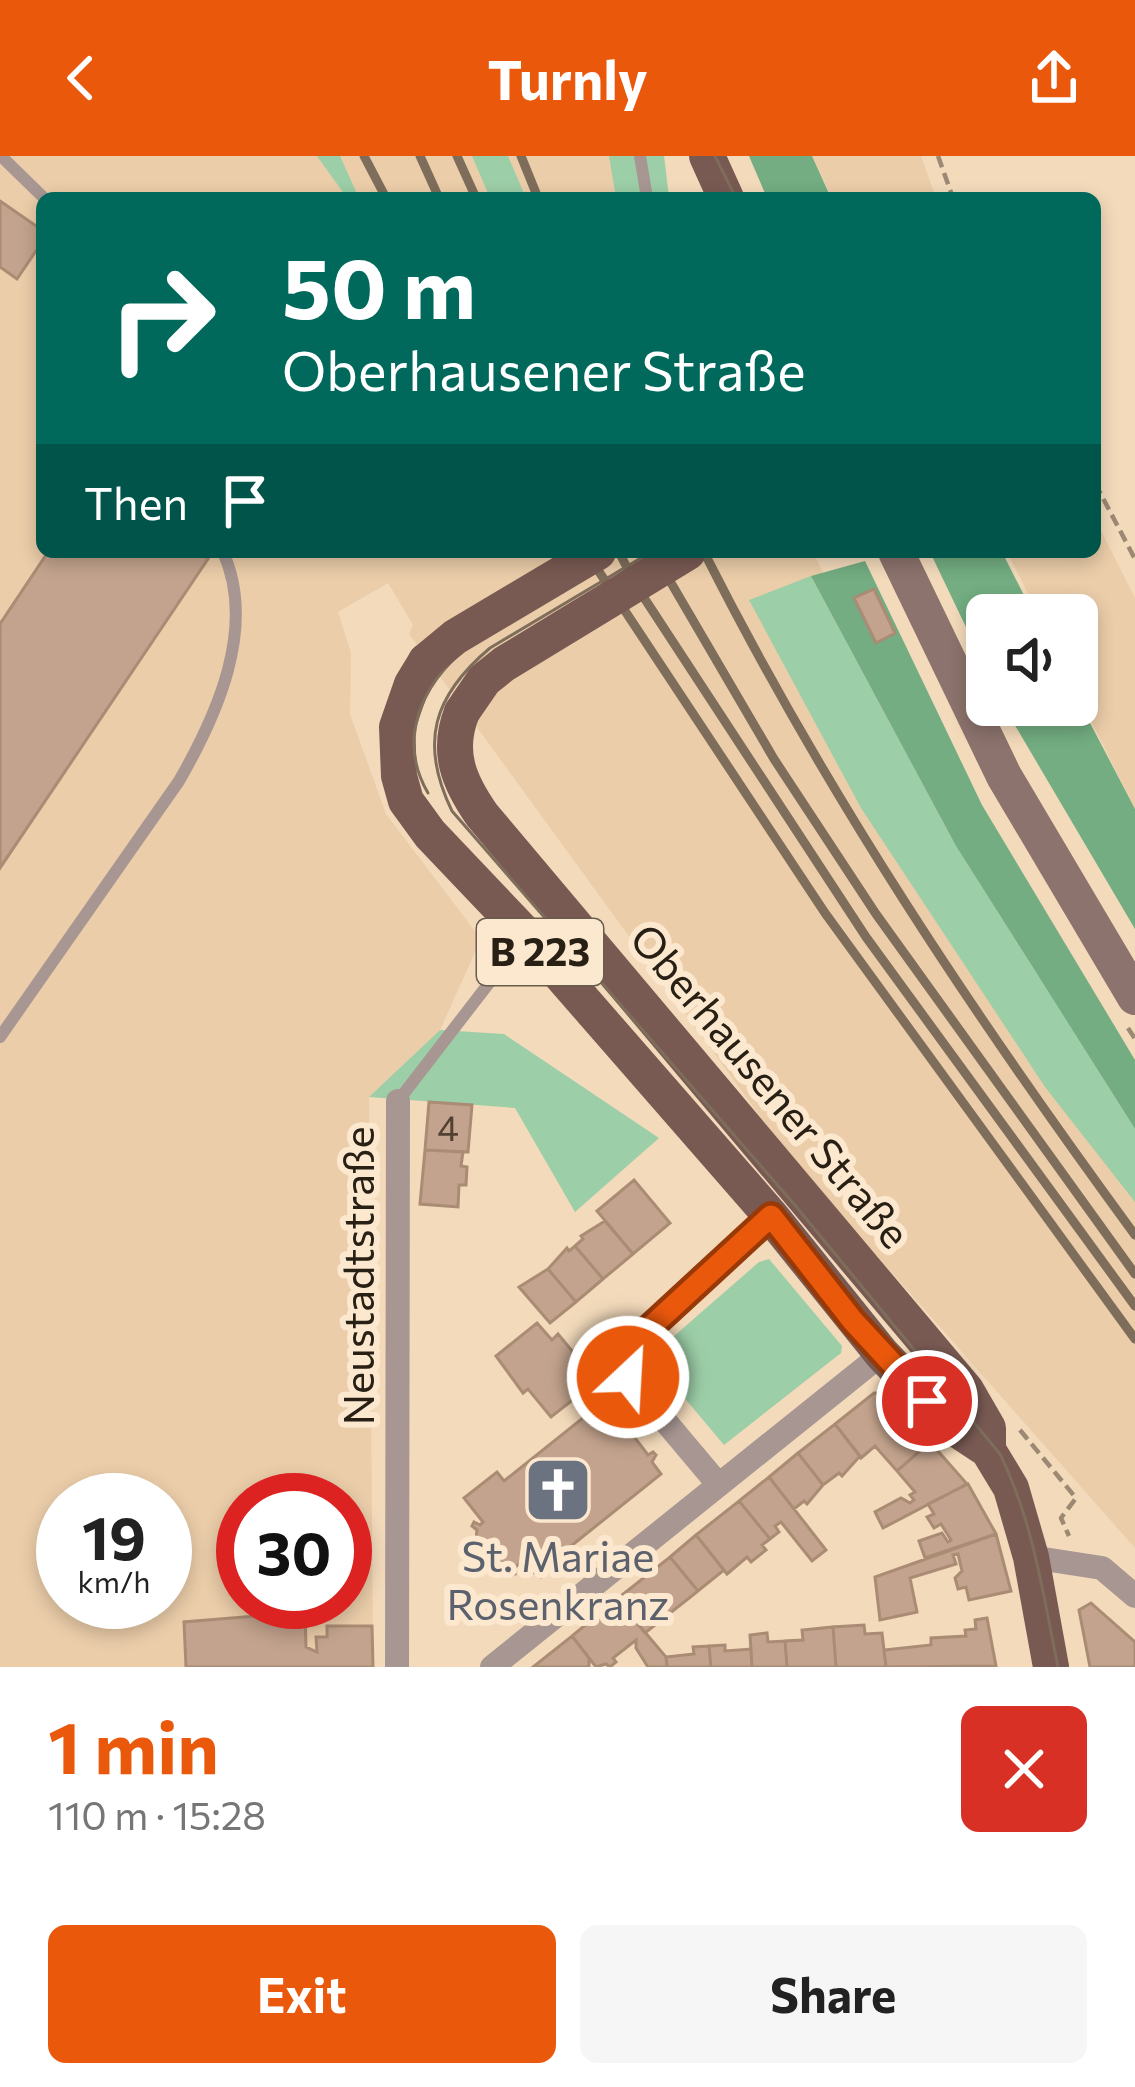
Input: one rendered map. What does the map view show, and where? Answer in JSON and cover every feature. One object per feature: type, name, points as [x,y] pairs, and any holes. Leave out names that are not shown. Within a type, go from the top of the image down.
[{"type":"main road","points":[[707,156],[723,192]]},
{"type":"main road","name":"Oberhausener Straße","points":[[588,558],[454,637],[426,661],[397,727],[399,776],[406,801],[430,834],[526,935],[771,1216],[882,1354],[950,1425],[1000,1438]]},
{"type":"main road","name":"Oberhausener Straße","points":[[678,558],[484,680],[455,729],[456,766],[463,787],[966,1390],[988,1428],[1000,1438],[1031,1557],[1052,1667]]},
{"type":"main road","points":[[899,558],[1004,776],[1135,997]]},
{"type":"street","name":"Neustadtstraße","points":[[397,1667],[398,1101]]},
{"type":"street","points":[[718,1484],[626,1370],[642,1335],[771,1216]]},
{"type":"street","points":[[492,1667],[882,1354]]},
{"type":"street","points":[[1031,1557],[1102,1568],[1135,1595]]},
{"type":"lane","points":[[2,156],[38,192]]},
{"type":"lane","points":[[640,156],[646,192]]},
{"type":"lane","points":[[0,1037],[200,745],[224,684],[234,628],[235,602],[225,558]]},
{"type":"lane","points":[[398,1101],[496,974]]},
{"type":"path","points":[[938,156],[951,192]]},
{"type":"path","points":[[1101,495],[1135,560]]},
{"type":"path","points":[[1000,1438],[1023,1432],[1076,1498],[1061,1518],[1078,1562]]},
{"type":"shaded area","points":[[0,156],[664,156],[668,192],[36,192],[36,558],[816,558],[956,846],[1088,1059],[1135,1169],[1135,1548],[789,1156],[409,634],[413,625],[388,583],[338,612],[351,653],[350,714],[386,814],[481,939],[440,1030],[369,1097],[372,1473],[216,1473],[216,1629],[372,1629],[372,1524],[373,1667],[0,1667]]},
{"type":"shaded area","points":[[812,156],[921,156],[934,192],[829,192]]},
{"type":"shaded area","points":[[1101,531],[1135,598],[1135,809],[1094,726],[1098,726],[1098,594],[1028,594],[1010,558],[1101,558]]},
{"type":"green space","points":[[317,156],[340,156],[356,192],[343,192]]},
{"type":"green space","points":[[472,156],[508,156],[523,192],[487,192]]},
{"type":"green space","points":[[609,156],[664,156],[668,192],[615,192]]},
{"type":"green space","points":[[749,156],[812,156],[828,192],[764,192]]},
{"type":"green space","points":[[933,558],[1005,558],[1023,594],[966,594],[966,627]]},
{"type":"green space","points":[[865,561],[982,805],[1135,1060],[1135,1129],[956,846],[811,576]]},
{"type":"green space","points":[[811,576],[956,846],[1135,1129],[1135,1202],[1045,1087],[861,808],[749,600]]},
{"type":"green space","points":[[1015,726],[1092,726],[1135,809],[1135,929]]},
{"type":"green space","points":[[440,1030],[504,1034],[659,1138],[575,1212],[515,1108],[369,1097]]},
{"type":"green space","points":[[769,1259],[842,1346],[841,1353],[724,1445],[650,1357],[759,1262]]},
{"type":"building","points":[[0,201],[36,226],[36,251],[17,279],[0,267]]},
{"type":"building","points":[[44,558],[208,559],[0,868],[0,624]]},
{"type":"building","points":[[874,589],[895,633],[876,643],[854,598]]},
{"type":"building","points":[[429,1102],[472,1105],[468,1152],[425,1150]]},
{"type":"building","points":[[425,1150],[463,1152],[466,1185],[459,1185],[458,1207],[420,1204]]},
{"type":"building","points":[[634,1180],[670,1223],[633,1254],[597,1211]]},
{"type":"building","points":[[605,1221],[633,1254],[603,1279],[575,1246],[581,1236]]},
{"type":"building","points":[[575,1246],[603,1279],[576,1302],[548,1269],[567,1248]]},
{"type":"building","points":[[548,1269],[576,1302],[550,1323],[519,1287]]},
{"type":"building","points":[[537,1323],[552,1340],[558,1334],[597,1381],[551,1417],[528,1389],[523,1393],[496,1356]]},
{"type":"building","points":[[874,1393],[888,1394],[930,1442],[897,1471],[875,1446],[861,1458],[835,1424]]},
{"type":"building","name":"St. Mariae Rosenkranz","points":[[604,1401],[613,1412],[619,1409],[623,1414],[619,1417],[648,1455],[656,1455],[652,1462],[661,1474],[561,1554],[564,1558],[541,1577],[528,1569],[525,1559],[514,1568],[515,1574],[485,1570],[487,1565],[469,1549],[475,1547],[474,1522],[483,1522],[464,1498],[497,1472],[504,1481]]},
{"type":"building","points":[[835,1424],[860,1456],[842,1476],[839,1473],[823,1485],[798,1453]]},
{"type":"building","points":[[930,1442],[967,1484],[883,1528],[875,1512],[901,1498],[914,1500],[910,1495],[915,1492],[897,1471]]},
{"type":"building","points":[[798,1453],[823,1485],[807,1504],[804,1501],[794,1509],[769,1477]]},
{"type":"building","points":[[769,1477],[826,1550],[812,1561],[781,1522],[775,1526],[779,1532],[770,1539],[739,1501]]},
{"type":"building","points":[[968,1484],[996,1534],[925,1558],[919,1541],[942,1533],[951,1540],[941,1524],[934,1528],[927,1517],[934,1514],[928,1504]]},
{"type":"building","points":[[739,1501],[770,1539],[762,1545],[766,1550],[751,1562],[747,1557],[727,1574],[696,1535]]},
{"type":"building","points":[[996,1534],[1011,1591],[969,1600],[966,1587],[958,1589],[955,1578],[962,1571],[958,1554],[953,1555],[956,1564],[910,1578],[917,1612],[880,1620],[875,1577]]},
{"type":"building","points":[[696,1535],[724,1570],[698,1591],[670,1557]]},
{"type":"building","points":[[670,1557],[698,1591],[645,1633],[617,1599]]},
{"type":"building","points":[[617,1599],[666,1657],[667,1667],[648,1667],[636,1640],[613,1658],[616,1662],[610,1667],[596,1667],[572,1636]]},
{"type":"building","points":[[1091,1603],[1135,1642],[1135,1667],[1090,1667],[1079,1610]]},
{"type":"building","points":[[987,1618],[996,1666],[886,1667],[884,1650],[931,1645],[931,1638],[966,1636],[965,1630],[976,1629],[975,1620]]},
{"type":"building","points":[[216,1619],[216,1629],[305,1629],[306,1647],[317,1652],[316,1637],[327,1637],[327,1629],[372,1626],[373,1667],[186,1667],[184,1629],[192,1629],[192,1621]]},
{"type":"building","points":[[864,1625],[865,1634],[882,1633],[886,1667],[836,1667],[833,1627]]},
{"type":"building","points":[[833,1627],[836,1667],[787,1667],[785,1641],[803,1640],[802,1630]]},
{"type":"building","points":[[767,1633],[768,1642],[785,1641],[787,1667],[752,1667],[750,1635]]},
{"type":"building","points":[[572,1636],[589,1658],[589,1667],[533,1667]]},
{"type":"building","points":[[725,1645],[725,1651],[751,1649],[752,1667],[711,1667],[709,1646]]},
{"type":"building","points":[[709,1646],[711,1667],[667,1667],[666,1657],[694,1654],[693,1647]]},
{"type":"tram line","points":[[715,156],[733,192]]},
{"type":"tram line","points":[[641,558],[490,648],[455,684],[437,722],[434,742],[442,786],[452,811],[794,1204],[1000,1454],[1029,1532],[1058,1667]]},
{"type":"tram line","points":[[428,793],[414,749],[421,707],[444,670],[478,640]]},
{"type":"railway","points":[[364,156],[383,192]]},
{"type":"railway","points":[[420,156],[436,192]]},
{"type":"railway","points":[[457,156],[473,192]]},
{"type":"railway","points":[[521,156],[536,192]]},
{"type":"railway","points":[[590,558],[825,913],[1135,1339]]},
{"type":"railway","points":[[622,558],[866,937],[1135,1306]]},
{"type":"railway","points":[[657,558],[774,759],[876,914],[1135,1274]]},
{"type":"railway","points":[[707,558],[800,730],[905,902],[1135,1235]]},
{"type":"place","name":"St. Mariae Rosenkranz","points":[[558,1490]]},
{"type":"route","points":[[628,1377],[626,1370],[642,1335],[771,1216],[853,1321],[927,1401]]}]
